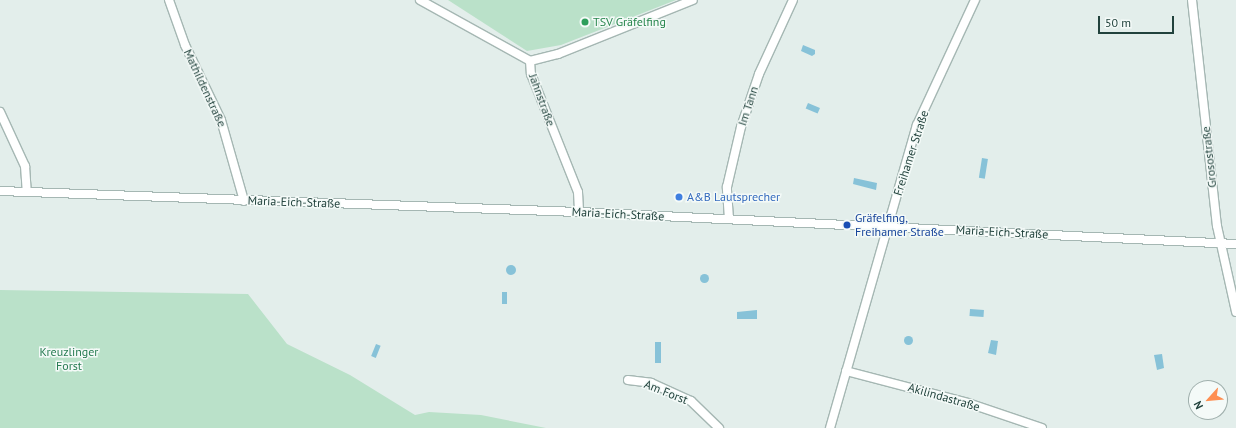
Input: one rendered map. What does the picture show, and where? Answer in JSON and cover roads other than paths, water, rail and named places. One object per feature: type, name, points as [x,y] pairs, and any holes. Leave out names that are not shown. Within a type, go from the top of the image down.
[{"type":"street","name":"Mathildenstraße","points":[[169,0],[185,45],[221,120],[244,201]]},
{"type":"street","name":"Jahnstraße","points":[[420,0],[530,61],[531,74],[578,192],[579,212]]},
{"type":"street","points":[[530,61],[558,54],[693,0]]},
{"type":"street","name":"Im Tann","points":[[729,219],[727,187],[741,127],[759,74],[793,0]]},
{"type":"street","name":"Freihamer Straße","points":[[830,428],[917,125],[975,0]]},
{"type":"street","name":"Grosostraße","points":[[1192,0],[1217,226],[1222,243],[1236,312]]},
{"type":"street","points":[[0,112],[25,166],[28,192]]},
{"type":"street","name":"Maria-Eich-Straße","points":[[0,192],[579,212],[1236,244]]},
{"type":"street","name":"Akilindastraße","points":[[846,371],[953,398],[1042,428]]},
{"type":"street","name":"Am Forst","points":[[628,380],[651,383],[691,401],[719,428]]},
{"type":"water","points":[[803,45],[815,50],[815,54],[812,56],[801,51]]},
{"type":"water","points":[[808,103],[820,108],[818,114],[806,109]]},
{"type":"water","points":[[982,158],[988,159],[985,179],[979,178]]},
{"type":"water","points":[[854,178],[877,183],[876,190],[853,184]]},
{"type":"water","points":[[509,265],[513,265],[516,270],[513,275],[509,275],[506,272],[506,268]]},
{"type":"water","points":[[702,274],[706,274],[708,278],[706,282],[702,282],[700,280],[700,276]]},
{"type":"water","points":[[502,292],[507,292],[507,304],[502,304]]},
{"type":"water","points":[[970,309],[984,310],[983,317],[970,316]]},
{"type":"water","points":[[757,310],[757,319],[737,319],[737,312]]},
{"type":"water","points":[[906,336],[910,336],[912,340],[910,344],[906,344],[904,342],[904,338]]},
{"type":"water","points":[[991,340],[998,341],[996,355],[988,353]]},
{"type":"water","points":[[655,342],[661,342],[661,363],[655,363]]},
{"type":"water","points":[[376,344],[381,346],[376,358],[371,356]]},
{"type":"water","points":[[1162,354],[1164,368],[1157,370],[1154,355]]},
{"type":"place","name":"TSV Gräfelfing","points":[[585,22]]},
{"type":"place","name":"A&B Lautsprecher","points":[[679,197]]},
{"type":"place","name":"Gräfelfing, Freihamer Straße","points":[[847,225]]},
{"type":"park label","name":"Kreuzlinger Forst","points":[[69,359]]}]
